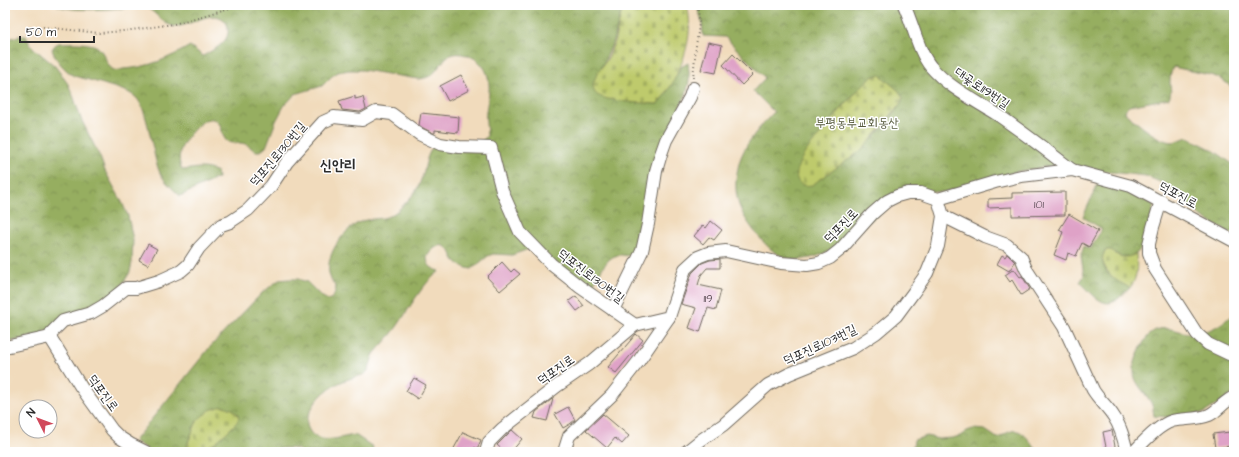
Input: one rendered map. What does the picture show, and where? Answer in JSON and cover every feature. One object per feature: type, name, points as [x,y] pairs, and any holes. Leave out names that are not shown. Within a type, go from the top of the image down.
[{"type":"street","name":"대곶로119번길","points":[[904,5],[925,58],[940,76],[1072,170]]},
{"type":"street","points":[[613,310],[642,251],[648,224],[656,171],[666,140],[690,97],[693,88]]},
{"type":"street","name":"덕포진로130번길","points":[[50,337],[52,332],[63,321],[91,313],[103,306],[126,288],[136,288],[159,281],[180,271],[188,265],[199,248],[221,225],[230,222],[248,210],[271,186],[287,162],[323,122],[334,117],[362,120],[376,112],[392,114],[419,134],[440,144],[459,147],[491,148],[502,191],[520,232],[551,264],[580,287],[635,325]]},
{"type":"street","name":"덕포진로","points":[[486,452],[489,442],[502,429],[557,386],[590,364],[635,325],[669,317],[685,269],[698,257],[708,253],[726,250],[780,263],[807,265],[819,263],[830,258],[840,250],[872,214],[897,196],[908,193],[921,193],[938,199],[1020,176],[1072,170],[1132,186],[1234,241]]},
{"type":"street","name":"덕포진로103번길","points":[[686,452],[700,440],[723,425],[768,385],[789,374],[853,348],[876,333],[896,316],[926,273],[938,246],[943,216],[938,199]]},
{"type":"street","points":[[1161,201],[1149,244],[1149,253],[1155,269],[1197,334],[1208,344],[1234,355]]},
{"type":"street","points":[[943,216],[1007,246],[1021,257],[1026,269],[1064,326],[1092,390],[1119,425],[1127,452]]},
{"type":"street","points":[[564,452],[568,436],[612,395],[638,362],[669,317]]},
{"type":"street","points":[[5,347],[50,337]]},
{"type":"street","name":"덕포진로","points":[[50,337],[81,387],[112,430],[119,437],[146,452]]},
{"type":"street","points":[[1134,452],[1159,429],[1172,421],[1206,416],[1213,413],[1228,400],[1234,398]]},
{"type":"path","points":[[43,27],[99,33],[124,31],[174,24],[240,5]]},
{"type":"path","points":[[693,88],[695,52],[699,30],[697,5]]},
{"type":"green space","points":[[58,5],[623,5],[612,45],[601,67],[614,100],[657,104],[663,99],[681,67],[688,63],[689,81],[686,95],[675,117],[638,250],[628,256],[618,255],[611,258],[601,271],[591,290],[529,249],[512,255],[493,254],[488,256],[472,269],[463,267],[458,263],[449,250],[444,246],[438,246],[430,252],[427,257],[429,265],[440,271],[433,276],[421,290],[391,335],[374,354],[367,372],[329,389],[316,402],[308,418],[308,428],[312,434],[317,437],[322,439],[336,439],[355,435],[373,447],[372,452],[302,452],[297,449],[285,448],[266,450],[236,447],[228,452],[197,452],[209,448],[237,422],[197,421],[188,442],[191,452],[151,452],[134,441],[210,347],[262,293],[279,280],[298,279],[307,282],[321,296],[328,300],[332,298],[336,287],[329,273],[330,258],[333,250],[343,236],[362,221],[383,218],[395,213],[414,194],[423,176],[427,158],[434,146],[481,142],[487,136],[486,115],[489,79],[485,69],[479,62],[464,54],[452,54],[448,56],[433,74],[422,79],[363,70],[338,72],[322,86],[295,94],[284,106],[276,121],[266,147],[261,151],[255,151],[243,143],[232,143],[227,141],[218,122],[213,119],[208,119],[198,125],[188,136],[184,142],[179,158],[181,168],[184,170],[205,168],[217,172],[218,178],[180,196],[161,175],[143,109],[138,100],[133,95],[123,90],[74,76],[67,71],[55,57],[52,49],[59,43],[88,44],[99,48],[112,69],[117,70],[141,67],[158,62],[190,46],[203,56],[220,46],[226,38],[228,34],[228,26],[226,22],[223,19],[211,16],[185,25],[173,26],[164,22],[149,9],[140,6],[82,10],[65,8]]},
{"type":"green space","points":[[623,5],[687,5],[689,15],[689,36],[684,56],[672,84],[664,97],[657,104],[625,102],[608,99],[596,94],[594,90],[593,86],[595,78],[609,56]]},
{"type":"green space","points":[[696,5],[1234,5],[1234,89],[1220,78],[1173,67],[1170,77],[1171,92],[1169,98],[1129,106],[1125,110],[1126,114],[1148,131],[1160,138],[1172,142],[1187,137],[1213,150],[1234,165],[1234,235],[1203,218],[1165,184],[1146,176],[1101,171],[1076,166],[1056,165],[1014,172],[945,192],[913,188],[829,251],[808,259],[790,259],[783,257],[763,242],[753,230],[741,211],[736,191],[737,173],[743,152],[757,131],[774,112],[753,91],[765,78],[725,37],[703,36],[703,28]],"holes":[[[880,75],[899,91],[903,98],[901,104],[882,128],[859,152],[824,176],[796,174],[807,151],[842,107],[868,80],[874,76]]]},
{"type":"green space","points":[[19,36],[26,36],[31,46],[55,66],[68,84],[81,119],[128,216],[133,240],[132,262],[130,272],[122,285],[103,303],[49,329],[42,334],[5,343],[5,40]]},
{"type":"green space","name":"부평동부교회동산","points":[[880,75],[899,91],[903,98],[901,103],[859,152],[812,185],[803,185],[800,183],[796,173],[808,148],[866,81],[874,76]]},
{"type":"green space","points":[[1099,181],[1120,187],[1154,205],[1145,243],[1138,252],[1130,257],[1125,257],[1116,254],[1111,250],[1104,252],[1103,261],[1106,271],[1117,281],[1130,288],[1115,301],[1110,303],[1105,303],[1096,298],[1080,282],[1084,276],[1081,256],[1084,246],[1090,249],[1102,229],[1083,217]]},
{"type":"green space","points":[[1107,250],[1111,250],[1122,257],[1129,257],[1136,254],[1136,276],[1130,288],[1116,280],[1104,266],[1103,257]]},
{"type":"green space","points":[[1234,313],[1234,393],[1204,413],[1168,417],[1154,416],[1152,404],[1137,383],[1134,376],[1135,361],[1144,342],[1152,332],[1164,328],[1187,333],[1200,333],[1212,329],[1224,322]]},
{"type":"green space","points":[[222,406],[235,411],[239,418],[237,422],[208,447],[195,451],[189,450],[187,445],[197,421],[210,410]]},
{"type":"green space","points":[[973,429],[985,430],[997,438],[1008,432],[1020,432],[1024,434],[1039,452],[912,452],[914,440],[927,436],[938,439],[952,438],[960,436]]},
{"type":"building","points":[[708,42],[722,45],[716,73],[701,70]]},
{"type":"building","points":[[733,54],[753,74],[742,85],[723,65]]},
{"type":"building","points":[[461,75],[469,90],[448,101],[440,86]]},
{"type":"building","points":[[355,96],[355,99],[363,97],[366,109],[360,112],[342,110],[339,101]]},
{"type":"building","points":[[421,113],[459,117],[458,133],[435,130],[435,133],[433,133],[423,128],[419,125]]},
{"type":"building","points":[[1065,192],[1065,215],[1012,216],[1012,207],[988,208],[988,199],[1012,198],[1012,193]]},
{"type":"building","points":[[1069,214],[1098,231],[1089,247],[1082,243],[1076,256],[1068,253],[1066,260],[1054,255],[1063,232],[1059,230]]},
{"type":"building","points":[[711,221],[722,230],[714,240],[709,237],[703,244],[694,236],[703,225],[706,228]]},
{"type":"building","points":[[148,244],[157,249],[148,265],[139,260]]},
{"type":"building","points":[[1007,254],[1015,262],[1009,271],[997,264],[1002,255],[1005,257]]},
{"type":"building","points":[[720,259],[720,268],[707,268],[701,275],[698,285],[721,290],[716,310],[708,308],[700,332],[689,328],[696,308],[681,304],[692,273],[702,263]]},
{"type":"building","points":[[502,262],[511,272],[514,269],[520,274],[500,291],[487,277]]},
{"type":"building","points":[[1014,269],[1020,277],[1022,276],[1030,289],[1021,295],[1012,280],[1010,282],[1005,275]]},
{"type":"building","points":[[576,296],[584,306],[577,311],[569,301]]},
{"type":"building","points":[[636,334],[643,340],[616,373],[608,367]]},
{"type":"building","points":[[414,378],[426,385],[418,399],[406,391]]},
{"type":"building","points":[[552,399],[547,421],[534,418],[536,412]]},
{"type":"building","points":[[568,407],[575,420],[563,428],[555,414]]},
{"type":"building","points":[[603,414],[629,436],[622,444],[615,438],[607,448],[586,430]]},
{"type":"building","points":[[512,430],[522,439],[511,452],[505,452],[497,445]]},
{"type":"building","points":[[1112,430],[1116,452],[1107,452],[1103,432]]},
{"type":"building","points":[[463,432],[481,440],[477,449],[475,447],[472,452],[452,452]]},
{"type":"building","points":[[1230,432],[1232,446],[1215,448],[1213,434]]},
{"type":"district","name":"신안리","points":[[338,165]]}]
